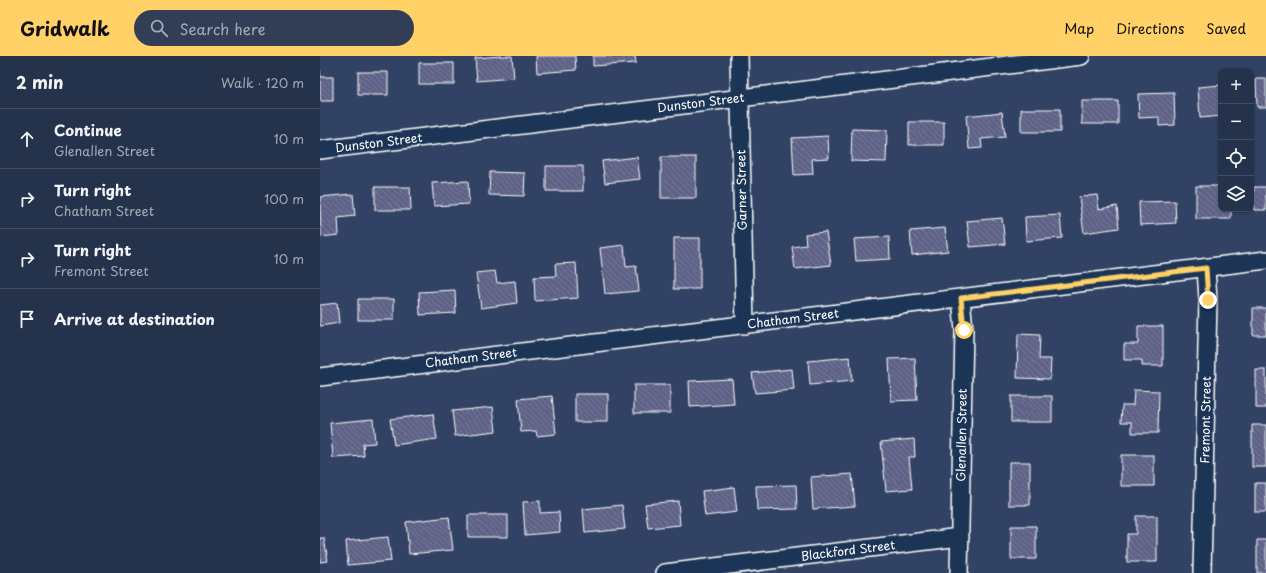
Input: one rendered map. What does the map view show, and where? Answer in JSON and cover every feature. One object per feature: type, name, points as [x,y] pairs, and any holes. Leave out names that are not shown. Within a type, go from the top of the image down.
[{"type":"street","name":"Garner Street","points":[[739,56],[746,325]]},
{"type":"street","name":"Dunston Street","points":[[320,150],[1081,56]]},
{"type":"street","name":"Chatham Street","points":[[320,377],[1266,260]]},
{"type":"street","name":"Fremont Street","points":[[1202,573],[1208,300],[1206,268]]},
{"type":"street","name":"Glenallen Street","points":[[959,573],[964,330],[961,298]]},
{"type":"street","name":"Blackford Street","points":[[665,573],[960,537]]},
{"type":"building","points":[[512,56],[514,78],[477,81],[475,58]]},
{"type":"building","points":[[536,56],[575,56],[576,70],[537,73]]},
{"type":"building","points":[[593,56],[635,56],[636,63],[593,66]]},
{"type":"building","points":[[419,63],[454,63],[454,84],[419,84]]},
{"type":"building","points":[[320,70],[321,77],[333,77],[333,101],[320,101]]},
{"type":"building","points":[[358,72],[388,72],[388,95],[358,95]]},
{"type":"building","points":[[1256,79],[1266,79],[1266,107],[1257,107]]},
{"type":"building","points":[[1218,85],[1218,116],[1200,118],[1198,87]]},
{"type":"building","points":[[1174,93],[1175,125],[1159,126],[1159,117],[1139,118],[1138,94]]},
{"type":"building","points":[[1082,101],[1118,101],[1118,124],[1082,124]]},
{"type":"building","points":[[1021,109],[1060,109],[1060,132],[1021,132]]},
{"type":"building","points":[[1002,112],[1005,137],[981,139],[982,148],[969,149],[966,116]]},
{"type":"building","points":[[909,122],[944,122],[944,145],[909,145]]},
{"type":"building","points":[[852,129],[887,130],[886,162],[851,161]]},
{"type":"building","points":[[828,136],[829,158],[812,159],[813,174],[794,175],[792,138]]},
{"type":"building","points":[[637,157],[640,179],[605,183],[602,161]]},
{"type":"building","points":[[661,157],[696,157],[696,198],[661,198]]},
{"type":"building","points":[[546,166],[583,166],[583,191],[546,191]]},
{"type":"building","points":[[490,172],[525,173],[524,196],[489,195]]},
{"type":"building","points":[[468,181],[469,204],[434,206],[432,183]]},
{"type":"building","points":[[1196,186],[1218,186],[1218,212],[1231,212],[1231,219],[1196,219]]},
{"type":"building","points":[[375,187],[410,187],[411,210],[375,210]]},
{"type":"building","points":[[1254,187],[1266,187],[1266,210],[1254,210]]},
{"type":"building","points":[[353,194],[355,216],[338,218],[339,235],[321,237],[320,197]]},
{"type":"building","points":[[1097,195],[1099,209],[1117,206],[1119,228],[1084,233],[1079,197]]},
{"type":"building","points":[[1175,201],[1176,223],[1140,225],[1139,202]]},
{"type":"building","points":[[1060,215],[1062,238],[1026,241],[1025,217]]},
{"type":"building","points":[[1002,218],[1005,244],[970,247],[967,221]]},
{"type":"building","points":[[945,228],[948,251],[912,255],[910,231]]},
{"type":"building","points":[[826,232],[831,265],[795,269],[792,247],[806,245],[805,234]]},
{"type":"building","points":[[889,237],[890,259],[856,261],[854,239]]},
{"type":"building","points":[[674,238],[700,238],[700,289],[674,289]]},
{"type":"building","points":[[624,245],[626,267],[636,266],[639,291],[605,294],[600,248]]},
{"type":"building","points":[[576,263],[578,298],[535,301],[534,277],[556,276],[555,264]]},
{"type":"building","points":[[495,271],[497,283],[515,281],[517,303],[481,308],[476,273]]},
{"type":"building","points":[[455,290],[456,313],[420,315],[419,292]]},
{"type":"building","points":[[358,299],[394,299],[394,320],[358,320]]},
{"type":"building","points":[[337,303],[339,323],[320,326],[320,305]]},
{"type":"building","points":[[1253,308],[1266,308],[1266,335],[1253,335]]},
{"type":"building","points":[[1138,326],[1163,326],[1163,366],[1142,366],[1142,360],[1124,360],[1124,344],[1138,344]]},
{"type":"building","points":[[1018,334],[1040,335],[1039,359],[1051,359],[1050,379],[1017,378]]},
{"type":"building","points":[[850,357],[852,381],[810,385],[808,361]]},
{"type":"building","points":[[915,358],[917,400],[891,401],[889,359]]},
{"type":"building","points":[[792,369],[794,390],[755,393],[752,373]]},
{"type":"building","points":[[1256,370],[1266,370],[1266,408],[1256,408]]},
{"type":"building","points":[[732,379],[734,404],[690,407],[689,381]]},
{"type":"building","points":[[634,385],[670,385],[670,413],[634,413]]},
{"type":"building","points":[[1134,390],[1159,391],[1158,433],[1132,433],[1132,422],[1121,422],[1122,405],[1133,405]]},
{"type":"building","points":[[575,394],[608,394],[608,422],[575,422]]},
{"type":"building","points":[[552,396],[556,434],[537,436],[536,431],[521,432],[518,399]]},
{"type":"building","points":[[1011,396],[1052,396],[1052,422],[1011,422]]},
{"type":"building","points":[[493,407],[496,431],[455,436],[452,411]]},
{"type":"building","points":[[433,414],[437,439],[394,445],[390,419]]},
{"type":"building","points":[[373,419],[375,443],[363,444],[364,456],[333,458],[330,423]]},
{"type":"building","points":[[1252,425],[1266,425],[1266,467],[1252,467]]},
{"type":"building","points":[[914,439],[915,457],[909,457],[912,489],[886,491],[881,442]]},
{"type":"building","points":[[1121,455],[1154,455],[1154,486],[1121,486]]},
{"type":"building","points":[[1009,462],[1030,462],[1030,505],[1009,505]]},
{"type":"building","points":[[852,474],[855,506],[813,509],[811,477]]},
{"type":"building","points":[[1255,483],[1266,483],[1266,512],[1255,512]]},
{"type":"building","points":[[796,485],[797,509],[757,510],[756,486]]},
{"type":"building","points":[[734,487],[737,512],[705,516],[702,491]]},
{"type":"building","points":[[540,501],[540,513],[559,512],[560,532],[525,535],[523,502]]},
{"type":"building","points":[[678,501],[680,525],[648,528],[645,504]]},
{"type":"building","points":[[622,505],[625,529],[585,533],[583,509]]},
{"type":"building","points":[[468,515],[508,515],[508,537],[468,537]]},
{"type":"building","points":[[1136,516],[1157,516],[1157,562],[1127,562],[1127,534],[1136,534]]},
{"type":"building","points":[[449,517],[453,550],[409,554],[406,522]]},
{"type":"building","points":[[1011,526],[1036,526],[1036,559],[1011,559]]},
{"type":"building","points":[[388,537],[391,561],[348,565],[346,541]]},
{"type":"building","points":[[320,538],[324,538],[328,561],[320,562]]},
{"type":"building","points":[[1257,540],[1266,540],[1266,573],[1257,573]]},
{"type":"route","points":[[964,330],[961,298],[1206,268],[1208,300]]}]
